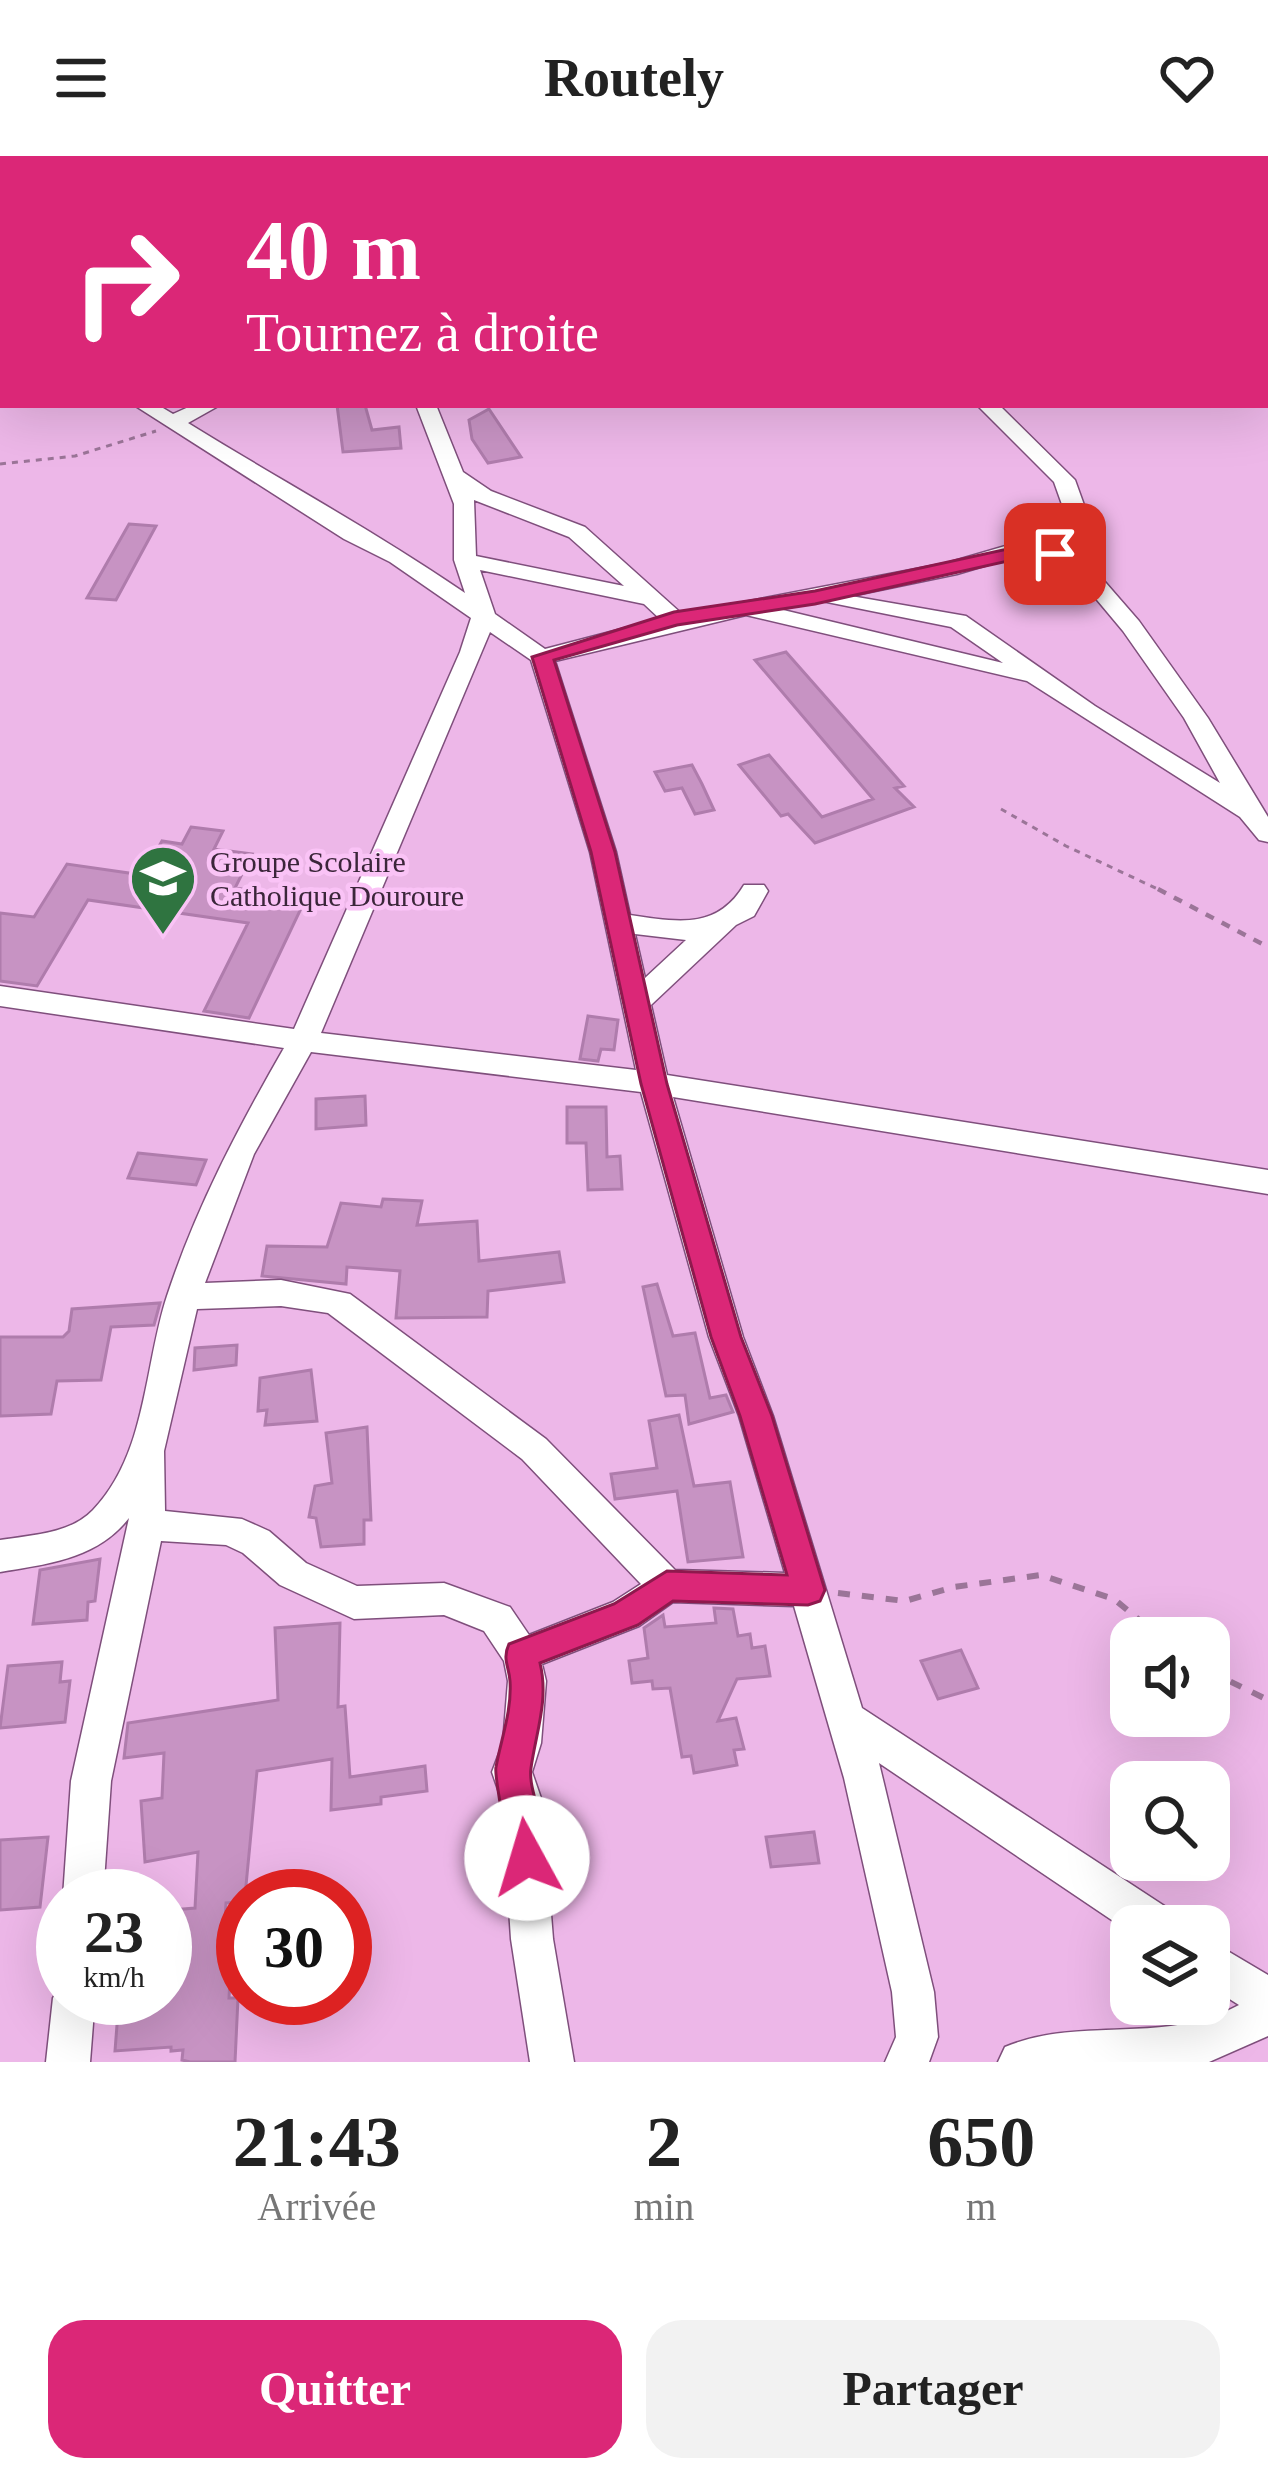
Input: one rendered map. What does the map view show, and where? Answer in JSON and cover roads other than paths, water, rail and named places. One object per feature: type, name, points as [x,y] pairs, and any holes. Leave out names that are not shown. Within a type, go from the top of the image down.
[{"type":"street","points":[[149,408],[484,613],[542,657],[603,852],[654,1084],[726,1337],[756,1416],[848,1720],[910,1972],[916,2036],[908,2062]]},
{"type":"street","points":[[171,422],[203,408]]},
{"type":"street","points":[[85,1869],[91,1781],[147,1525],[147,1451],[183,1297],[238,1154],[303,1041],[472,652],[484,613],[465,560],[466,514],[457,476],[427,408]]},
{"type":"street","points":[[990,408],[1064,480],[1082,530],[1088,576],[1132,626],[1268,834]]},
{"type":"street","points":[[457,476],[483,496],[577,532],[674,619]]},
{"type":"street","points":[[542,657],[674,619],[815,597],[1026,551],[1082,530]]},
{"type":"street","points":[[1026,551],[1084,558]]},
{"type":"street","points":[[465,560],[651,599]]},
{"type":"street","points":[[815,597],[958,621],[1038,679],[1250,812]]},
{"type":"street","points":[[743,607],[1038,679]]},
{"type":"street","points":[[636,1002],[744,910],[754,891]]},
{"type":"street","points":[[618,922],[675,931],[715,931]]},
{"type":"street","points":[[0,996],[303,1041],[654,1084],[1268,1182]]},
{"type":"street","points":[[183,1297],[316,1295],[338,1303],[534,1449],[667,1586]]},
{"type":"street","points":[[0,1556],[83,1541],[108,1523],[147,1451]]},
{"type":"street","points":[[147,1525],[229,1530],[256,1542],[293,1574],[354,1603],[416,1598],[474,1608],[497,1619],[521,1655],[527,1681],[522,1743],[512,1772],[521,1801],[532,1939],[551,2062]]},
{"type":"street","points":[[521,1655],[626,1614],[667,1586],[808,1590]]},
{"type":"street","points":[[848,1720],[1126,1905]]},
{"type":"street","points":[[1230,1974],[1268,2000]]},
{"type":"street","points":[[1020,2062],[1084,2047],[1178,2049],[1242,2029],[1268,2012]]},
{"type":"street","points":[[68,2062],[71,2025]]},
{"type":"place","name":"Groupe Scolaire Catholique Douroure","points":[[163,937]]}]
